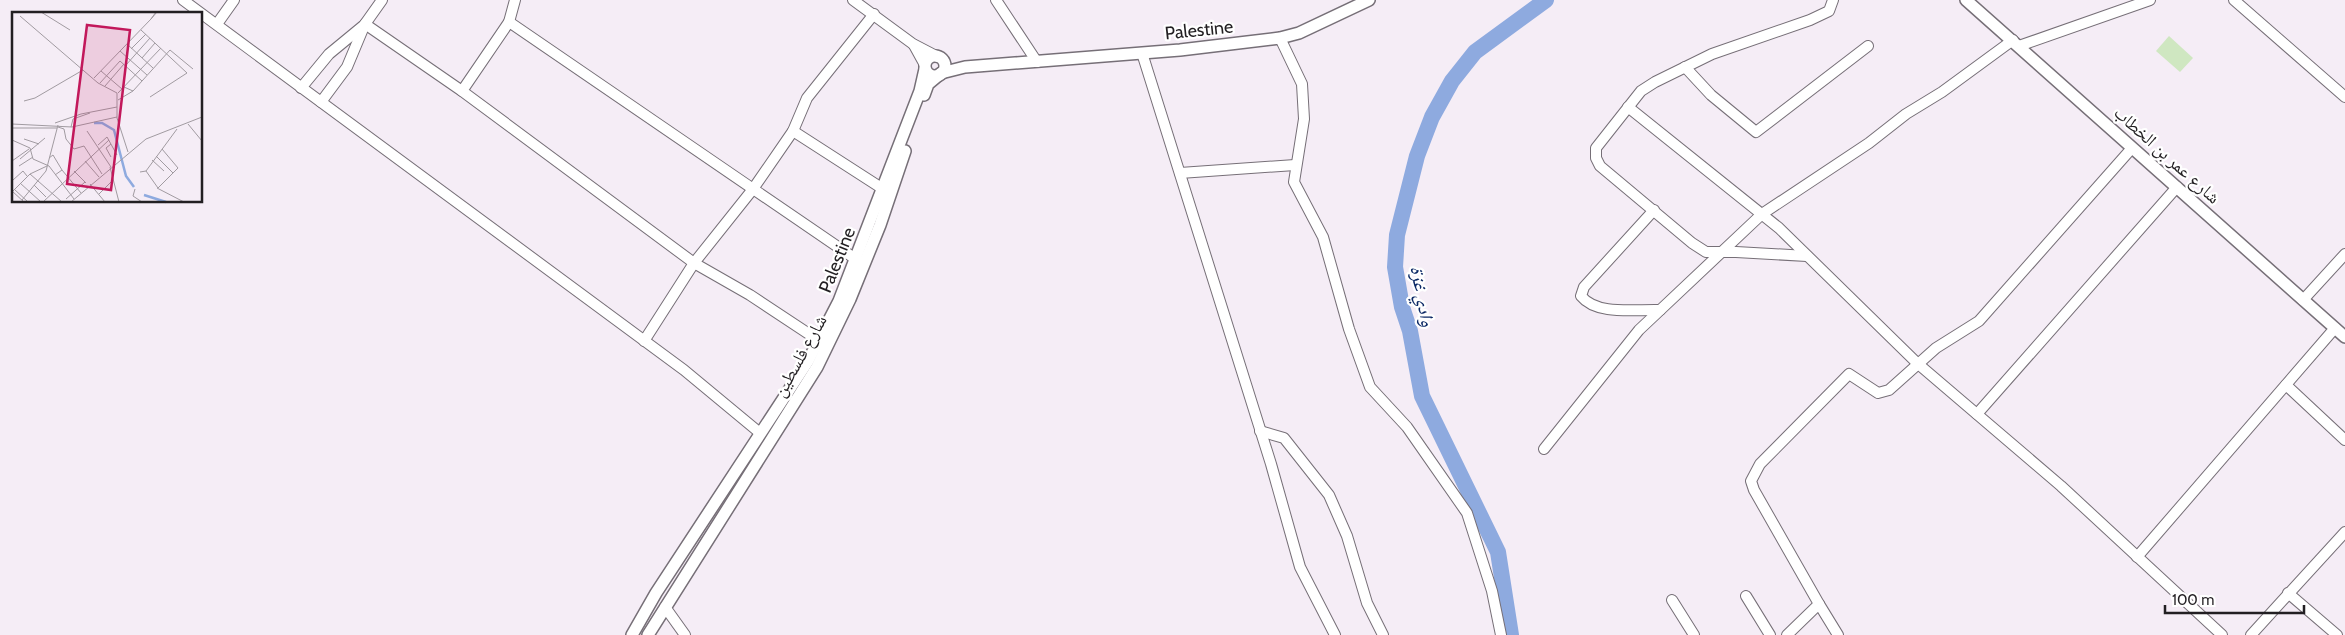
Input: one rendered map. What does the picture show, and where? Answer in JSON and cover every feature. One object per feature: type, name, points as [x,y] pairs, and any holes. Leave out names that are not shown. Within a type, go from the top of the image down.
[{"type":"street","points":[[184,0],[200,12]]},
{"type":"street","points":[[217,24],[234,0]]},
{"type":"street","points":[[321,102],[347,67],[365,24],[382,0]]},
{"type":"street","points":[[462,91],[509,22],[515,0]]},
{"type":"street","points":[[853,0],[913,44],[940,59],[944,68],[941,73],[931,75],[913,44]]},
{"type":"street","points":[[996,0],[1038,62]]},
{"type":"street","name":"Palestine","points":[[941,73],[965,67],[1142,53],[1280,38],[1299,33],[1369,0]]},
{"type":"street","points":[[1807,256],[1706,252],[1692,243],[1600,166],[1596,158],[1596,148],[1641,91],[1685,67],[1759,36],[1810,20],[1830,11],[1833,0]]},
{"type":"street","name":"شارع عمر بن الخطاب","points":[[1966,0],[2345,337]]},
{"type":"street","points":[[1544,449],[1639,330],[1762,214],[1869,143],[1906,114],[2016,43],[2150,0]]},
{"type":"street","points":[[2234,0],[2345,97]]},
{"type":"street","points":[[202,13],[644,341],[760,433]]},
{"type":"street","points":[[644,341],[694,262],[753,189],[793,131],[807,98],[874,14]]},
{"type":"street","points":[[509,22],[857,260]]},
{"type":"street","points":[[301,88],[329,54],[365,24]]},
{"type":"street","points":[[365,24],[462,91],[694,262],[750,295],[818,340]]},
{"type":"street","points":[[1280,38],[1302,84],[1304,118],[1294,182],[1323,237],[1349,329],[1370,387],[1407,427],[1467,513],[1492,591],[1501,635]]},
{"type":"street","points":[[1685,67],[1711,95],[1756,132],[1868,46]]},
{"type":"street","points":[[1142,53],[1260,431],[1300,567],[1335,635]]},
{"type":"street","points":[[925,67],[929,58],[940,59]]},
{"type":"street","name":"Palestine","points":[[940,59],[965,67]]},
{"type":"street","name":"Palestine","points":[[632,635],[656,593],[808,361],[839,301],[857,260],[920,91],[925,67]]},
{"type":"street","name":"شارع فلسطين","points":[[648,635],[817,367],[850,299],[880,225],[925,90],[941,73]]},
{"type":"street","points":[[1628,107],[1762,214],[1917,363],[2061,486],[2222,635]]},
{"type":"street","points":[[793,131],[883,190]]},
{"type":"street","points":[[1838,635],[1769,519],[1751,481],[1760,464],[1849,374],[1878,393],[1889,390],[1917,363],[1979,321],[2132,148]]},
{"type":"street","points":[[1180,172],[1295,165]]},
{"type":"street","points":[[1977,414],[2177,187]]},
{"type":"street","points":[[1654,210],[1584,287],[1581,296],[1587,304],[1604,309],[1660,310]]},
{"type":"street","points":[[2303,300],[2345,254]]},
{"type":"street","points":[[2137,557],[2335,328]]},
{"type":"street","points":[[2286,386],[2345,440]]},
{"type":"street","points":[[1260,431],[1284,438],[1329,495],[1347,536],[1367,603],[1383,635]]},
{"type":"street","points":[[2252,635],[2345,532]]},
{"type":"street","points":[[2288,593],[2337,635]]},
{"type":"street","points":[[1746,596],[1770,635]]},
{"type":"street","points":[[1672,600],[1694,635]]},
{"type":"street","points":[[1787,635],[1819,604]]},
{"type":"street","points":[[665,608],[685,635]]},
{"type":"green space","points":[[2169,36],[2193,58],[2180,72],[2156,51]]},
{"type":"waterway","name":"وادي غزة","points":[[1511,635],[1498,552],[1422,396],[1410,331],[1402,307],[1395,267],[1397,235],[1417,156],[1432,117],[1452,81],[1475,52],[1546,0]]}]
